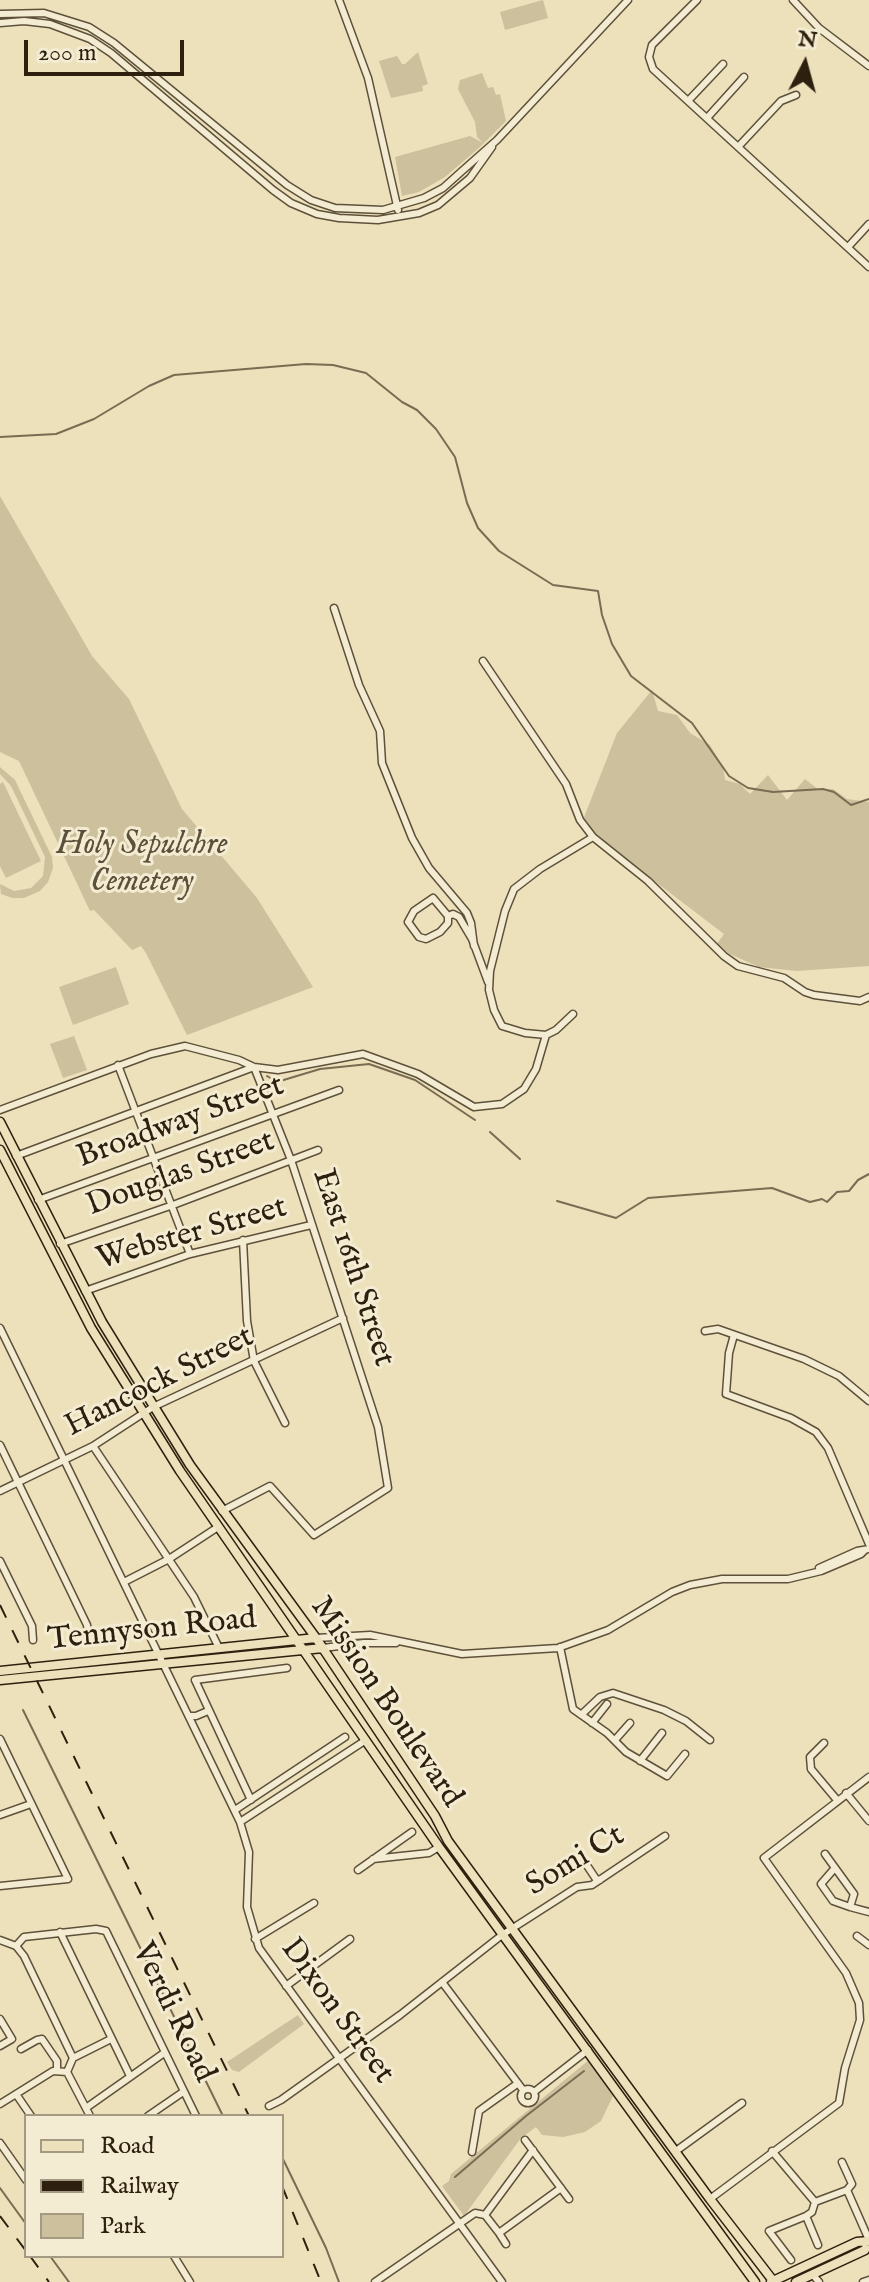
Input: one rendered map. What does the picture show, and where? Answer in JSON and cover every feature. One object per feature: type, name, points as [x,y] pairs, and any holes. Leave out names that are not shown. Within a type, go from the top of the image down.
[{"type":"main road","name":"Mission Boulevard","points":[[0,1122],[85,1291],[153,1407],[222,1511],[323,1648],[435,1816],[448,1841],[772,2282]]},
{"type":"main road","name":"Mission Boulevard","points":[[0,1150],[57,1264],[143,1414],[218,1527],[439,1847],[755,2282]]},
{"type":"main road","name":"Tennyson Road","points":[[0,1671],[316,1638]]},
{"type":"main road","name":"Tennyson Road","points":[[0,1680],[323,1648]]},
{"type":"main road","points":[[772,2282],[857,2242],[869,2241],[865,2250],[816,2278],[796,2282]]},
{"type":"street","points":[[339,0],[368,78],[400,217]]},
{"type":"street","points":[[0,14],[22,11],[53,14],[101,33],[267,170],[311,200],[335,208],[383,210],[424,198],[443,188],[497,140],[620,3],[628,0]]},
{"type":"street","points":[[697,0],[652,45],[649,57],[653,69],[869,267]]},
{"type":"street","points":[[793,0],[819,28],[869,66]]},
{"type":"street","points":[[0,23],[24,21],[50,24],[90,39],[111,53],[273,190],[291,203],[317,214],[378,220],[400,217],[438,205],[470,178],[497,140]]},
{"type":"street","points":[[688,101],[723,64]]},
{"type":"street","points":[[707,118],[744,77]]},
{"type":"street","points":[[738,147],[781,101],[796,95]]},
{"type":"street","points":[[848,247],[869,224]]},
{"type":"street","points":[[334,608],[359,685],[380,731],[382,763],[412,838],[429,868],[467,913],[474,946]]},
{"type":"street","points":[[483,661],[566,784],[580,820],[593,837],[648,881],[716,948],[738,966],[784,978],[814,995],[860,1001],[869,997]]},
{"type":"street","points":[[489,985],[505,911],[514,889],[530,875],[593,837]]},
{"type":"street","points":[[433,898],[448,916],[448,923],[440,932],[426,939],[419,937],[408,922],[414,911],[433,898]]},
{"type":"street","points":[[448,916],[453,914],[462,921],[489,985],[494,1010],[502,1026],[546,1035],[573,1014]]},
{"type":"street","points":[[0,1110],[118,1065],[185,1046],[254,1067],[278,1070],[363,1054],[418,1074],[474,1107],[502,1104],[524,1089],[536,1069],[546,1035]]},
{"type":"street","points":[[118,1065],[190,1254]]},
{"type":"street","points":[[16,1156],[254,1067]]},
{"type":"street","name":"East 16th Street","points":[[222,1511],[270,1486],[314,1535],[388,1488],[378,1427],[291,1160],[254,1067]]},
{"type":"street","name":"Broadway Street","points":[[38,1200],[339,1090]]},
{"type":"street","name":"Douglas Street","points":[[60,1244],[318,1150]]},
{"type":"street","name":"Webster Street","points":[[85,1291],[190,1254],[311,1225]]},
{"type":"street","points":[[243,1240],[247,1321],[254,1361],[285,1423]]},
{"type":"street","name":"Hancock Street","points":[[0,1491],[93,1446],[153,1407],[343,1318]]},
{"type":"street","name":"Dixon Street","points":[[0,1328],[2,1339],[235,1810],[249,1852],[247,1907],[255,1939],[502,2282]]},
{"type":"street","points":[[705,1331],[718,1329],[798,1356],[839,1376],[869,1401]]},
{"type":"street","points":[[734,1335],[729,1353],[726,1394],[791,1418],[816,1432],[828,1448],[868,1548]]},
{"type":"street","points":[[0,1445],[87,1625],[89,1639]]},
{"type":"street","points":[[93,1446],[198,1604],[219,1648]]},
{"type":"street","points":[[124,1582],[169,1559],[218,1527]]},
{"type":"street","name":"Tennyson Road","points":[[316,1638],[362,1634],[462,1654],[560,1647],[608,1630],[672,1592],[690,1585],[722,1579],[773,1581],[812,1572],[868,1548]]},
{"type":"street","points":[[0,1561],[32,1626],[33,1640]]},
{"type":"street","name":"Tennyson Road","points":[[323,1648],[364,1643],[404,1643]]},
{"type":"street","points":[[560,1647],[571,1704],[581,1715],[640,1761],[667,1776],[685,1754]]},
{"type":"street","points":[[252,1655],[254,1671]]},
{"type":"street","points":[[251,1800],[195,1680],[287,1668]]},
{"type":"street","points":[[581,1715],[600,1697],[613,1693],[664,1710],[686,1721],[710,1740]]},
{"type":"street","points":[[592,1723],[607,1704]]},
{"type":"street","points":[[189,1716],[196,1716],[207,1708]]},
{"type":"street","points":[[615,1740],[630,1723]]},
{"type":"street","points":[[640,1761],[662,1733]]},
{"type":"street","points":[[235,1810],[345,1737]]},
{"type":"street","points":[[240,1822],[366,1740]]},
{"type":"street","points":[[0,1886],[68,1879],[1,1743]]},
{"type":"street","points":[[824,1743],[810,1757],[811,1769],[837,1800]]},
{"type":"street","points":[[710,2199],[839,2103],[845,2068],[860,2020],[859,2003],[846,1973],[764,1858],[869,1777]]},
{"type":"street","points":[[846,1793],[869,1821]]},
{"type":"street","points":[[0,1815],[31,1804]]},
{"type":"street","points":[[358,1870],[412,1832]]},
{"type":"street","name":"Somi Ct","points":[[269,2106],[339,2058],[512,1928],[577,1887],[592,1885],[665,1836]]},
{"type":"street","points":[[373,1859],[429,1853],[439,1847]]},
{"type":"street","points":[[825,1854],[854,1894],[850,1907]]},
{"type":"street","points":[[584,1861],[596,1879],[600,1880]]},
{"type":"street","points":[[834,1869],[821,1884],[833,1901],[869,1912]]},
{"type":"street","points":[[255,1939],[314,1903]]},
{"type":"street","name":"Verdi Road","points":[[60,1932],[106,1931],[195,2114]]},
{"type":"street","points":[[16,1946],[24,1937],[60,1932],[130,2076]]},
{"type":"street","points":[[857,1936],[869,1945]]},
{"type":"street","points":[[286,1986],[350,1939]]},
{"type":"street","points":[[0,1940],[16,1946],[24,1956],[73,2058]]},
{"type":"street","points":[[442,1982],[520,2087],[521,2097],[527,2103],[534,2100],[534,2092],[530,2088],[520,2087],[479,2111],[472,2152]]},
{"type":"street","points":[[0,2019],[12,2039],[0,2046]]},
{"type":"street","points":[[21,2049],[42,2039],[57,2061],[57,2070]]},
{"type":"street","points":[[67,2072],[73,2058],[111,2039]]},
{"type":"street","points":[[534,2092],[588,2050]]},
{"type":"street","points":[[86,2108],[164,2053]]},
{"type":"street","points":[[0,2104],[57,2070],[67,2072]]},
{"type":"street","points":[[67,2072],[89,2114]]},
{"type":"street","points":[[151,2114],[183,2092]]},
{"type":"street","points":[[16,2094],[30,2114]]},
{"type":"street","points":[[676,2151],[742,2103]]},
{"type":"street","points":[[525,2140],[569,2199]]},
{"type":"street","points":[[0,2143],[24,2177]]},
{"type":"street","points":[[485,2215],[533,2150]]},
{"type":"street","points":[[772,2151],[815,2202]]},
{"type":"street","points":[[815,2202],[847,2190],[852,2184],[842,2162]]},
{"type":"street","points":[[499,2233],[561,2188]]},
{"type":"street","points":[[847,2190],[869,2241]]},
{"type":"street","points":[[791,2260],[769,2231],[806,2216],[812,2212],[815,2202]]},
{"type":"street","points":[[375,2282],[475,2213],[485,2215],[506,2244]]},
{"type":"street","points":[[806,2216],[818,2245]]},
{"type":"street","points":[[175,2258],[190,2282]]},
{"type":"street","points":[[863,2282],[869,2280]]},
{"type":"green space","points":[[543,0],[548,18],[505,30],[500,12]]},
{"type":"green space","points":[[418,52],[428,84],[422,86],[423,91],[391,98],[379,61],[397,56],[405,64]]},
{"type":"green space","points":[[482,73],[488,88],[493,87],[496,95],[500,94],[506,121],[480,147],[445,177],[419,192],[402,196],[395,157],[470,136],[483,143],[477,137],[475,122],[458,89],[460,80]]},
{"type":"green space","name":"Holy Sepulchre Cemetery","points":[[0,496],[92,656],[129,699],[182,809],[257,898],[313,987],[187,1035],[141,946],[132,950],[94,910],[90,911],[19,761],[0,752]]},
{"type":"green space","points":[[652,690],[658,711],[677,715],[690,733],[710,745],[723,767],[725,780],[740,784],[750,794],[768,775],[787,800],[805,779],[819,790],[833,789],[847,799],[869,802],[869,966],[797,971],[759,967],[730,954],[716,945],[724,934],[581,825],[617,733]]},
{"type":"green space","points":[[0,767],[15,780],[52,857],[53,868],[48,882],[40,891],[24,898],[1,894],[0,884],[14,891],[31,888],[43,876],[45,857],[11,786],[0,774]]},
{"type":"green space","points":[[3,782],[41,861],[6,878],[0,866],[0,784]]},
{"type":"green space","points":[[116,967],[129,1004],[73,1025],[59,987]]},
{"type":"green space","points":[[74,1036],[87,1070],[63,1078],[50,1044]]},
{"type":"green space","points":[[298,2015],[304,2024],[239,2072],[232,2070],[227,2062]]},
{"type":"green space","points":[[590,2059],[613,2096],[601,2121],[585,2132],[563,2137],[542,2135],[536,2127],[521,2138],[464,2216],[442,2186],[449,2181],[451,2174]]},
{"type":"waterway","points":[[0,437],[56,434],[94,419],[149,386],[174,375],[306,364],[333,365],[366,373],[417,410],[436,429],[455,457],[467,503],[478,528],[499,551],[553,585],[598,591],[612,644],[631,676],[692,723],[729,776],[748,788],[773,792],[823,789],[834,792],[851,805],[869,799]]},
{"type":"waterway","points":[[267,1076],[277,1082],[320,1069],[369,1064],[415,1080],[475,1120]]},
{"type":"waterway","points":[[490,1132],[520,1159]]},
{"type":"waterway","points":[[557,1201],[616,1218],[648,1198],[772,1188],[810,1202],[822,1199],[827,1202],[837,1192],[849,1191],[858,1180],[869,1174]]},
{"type":"waterway","points":[[23,1710],[222,2114]]},
{"type":"waterway","points":[[455,2177],[584,2071]]},
{"type":"waterway","points":[[284,2161],[339,2282]]},
{"type":"waterway","points":[[0,2188],[24,2221]]},
{"type":"waterway","points":[[51,2258],[69,2282]]},
{"type":"railway","points":[[0,1605],[248,2114]]},
{"type":"railway","points":[[284,2191],[321,2282]]},
{"type":"railway","points":[[0,2216],[24,2248]]},
{"type":"railway","points":[[31,2258],[49,2282]]}]
